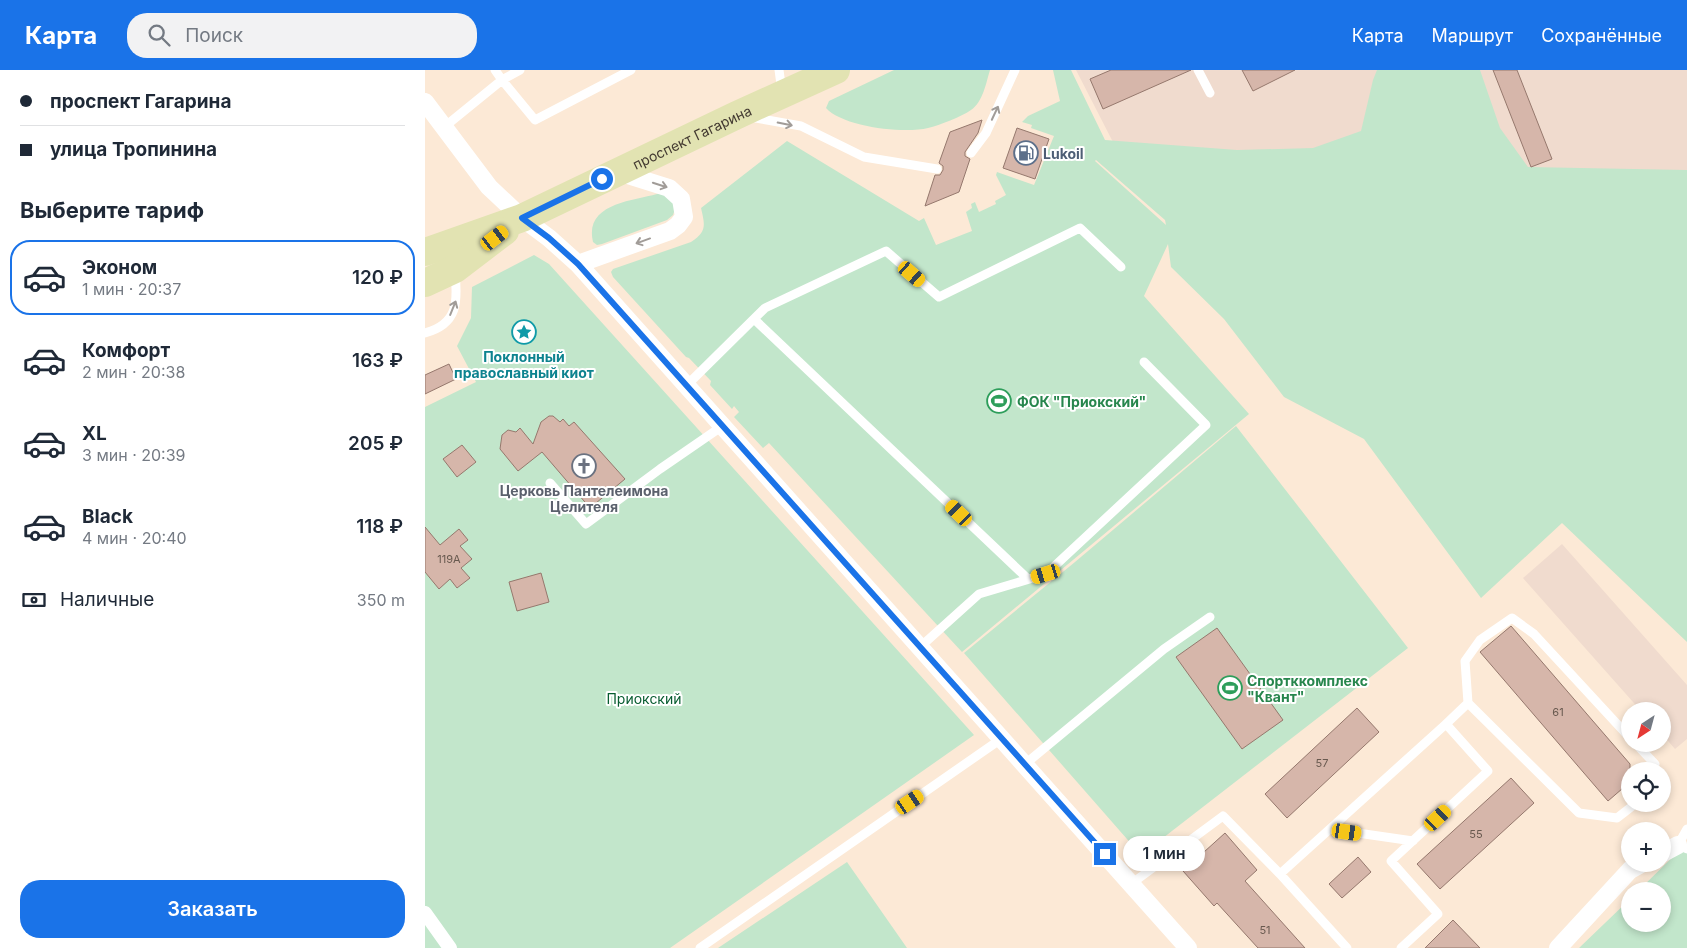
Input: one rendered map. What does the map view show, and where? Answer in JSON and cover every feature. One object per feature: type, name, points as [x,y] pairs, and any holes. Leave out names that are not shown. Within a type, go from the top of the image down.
[{"type":"main road","name":"проспект Гагарина","points":[[425,283],[442,256],[737,115],[781,83],[836,70]]},
{"type":"street","points":[[425,102],[489,186],[522,218],[549,238],[578,264],[721,427],[1188,948]]},
{"type":"street","points":[[578,264],[670,231],[684,217],[681,199],[669,188],[618,172]]},
{"type":"street","points":[[1558,948],[1627,872]]},
{"type":"street","points":[[425,913],[450,948]]},
{"type":"lane","points":[[495,70],[535,120],[631,70]]},
{"type":"lane","points":[[443,128],[502,80],[520,70]]},
{"type":"lane","points":[[971,153],[985,132],[1015,70]]},
{"type":"lane","points":[[1198,70],[1210,94]]},
{"type":"lane","points":[[737,115],[801,126],[864,157],[937,169]]},
{"type":"lane","points":[[686,386],[765,308],[886,251],[939,297],[1080,228],[1121,266]]},
{"type":"lane","points":[[425,333],[437,330],[447,322],[455,309],[457,293],[442,256]]},
{"type":"lane","points":[[754,318],[1028,579]]},
{"type":"lane","points":[[919,648],[979,594],[1046,574],[1206,425],[1144,362]]},
{"type":"lane","points":[[550,483],[586,524],[668,463],[721,427]]},
{"type":"lane","points":[[1024,765],[1164,649],[1210,617]]},
{"type":"lane","points":[[1621,728],[1534,634],[1512,618],[1479,640],[1465,660],[1468,703],[1579,814],[1617,818],[1625,812]]},
{"type":"lane","points":[[1280,874],[1468,703]]},
{"type":"lane","points":[[1401,948],[1438,914],[1391,861],[1488,772],[1446,724]]},
{"type":"lane","points":[[700,948],[1001,739]]},
{"type":"lane","points":[[1643,752],[1653,762]]},
{"type":"lane","points":[[1131,884],[1223,816],[1280,874],[1347,948]]},
{"type":"lane","points":[[1330,829],[1413,841]]},
{"type":"lane","points":[[1676,849],[1687,829]]},
{"type":"shaded area","points":[[1076,70],[1687,70],[1687,179],[1115,146]]},
{"type":"shaded area","points":[[1562,544],[1687,685],[1687,739],[1675,749],[1671,744],[1671,702],[1633,702],[1523,578]]},
{"type":"green space","points":[[894,70],[990,70],[983,92],[975,107],[956,118],[928,128],[904,130],[874,127],[846,120],[834,115],[826,108],[829,101]]},
{"type":"green space","points":[[1053,70],[1071,70],[1105,140],[1237,150],[1313,148],[1361,131],[1377,70],[1480,70],[1500,128],[1528,167],[1687,170],[1687,642],[1562,523],[1481,598],[1364,439],[1284,397],[1224,319],[1171,267],[1168,244],[1144,296],[1249,414],[962,652],[769,443],[763,448],[734,417],[739,412],[734,406],[732,409],[710,385],[711,381],[686,357],[613,277],[611,272],[613,269],[691,242],[700,235],[703,228],[701,208],[787,141],[919,221],[924,218],[936,245],[972,231],[966,212],[972,208],[971,204],[975,202],[979,212],[996,204],[995,201],[1006,195],[996,175],[997,172],[1034,185],[1054,136],[1031,128],[1032,125],[1022,122],[1028,116],[1060,101]],"holes":[[[1096,160],[1165,220],[1166,225],[1095,161]]]},
{"type":"green space","points":[[657,194],[667,196],[674,205],[673,215],[667,220],[602,244],[597,245],[593,242],[592,229],[596,219],[602,212],[623,202]]},
{"type":"green space","name":"Приокский","points":[[534,255],[549,264],[974,735],[670,948],[425,948],[425,407],[476,382],[457,346],[471,318],[472,287]]},
{"type":"green space","points":[[1236,426],[1408,648],[1141,855],[964,653]]},
{"type":"green space","points":[[1687,843],[1687,948],[1579,948],[1621,908],[1621,932],[1671,932],[1671,882],[1647,882],[1657,872],[1671,872],[1671,859]]},
{"type":"green space","points":[[847,862],[907,948],[718,948]]},
{"type":"building","points":[[1111,70],[1191,70],[1103,109],[1090,79]]},
{"type":"building","points":[[1242,70],[1295,70],[1253,91]]},
{"type":"building","points":[[1493,70],[1517,70],[1552,159],[1531,167]]},
{"type":"building","points":[[982,120],[978,133],[965,152],[965,156],[970,159],[959,192],[925,206],[935,175],[940,175],[943,170],[943,166],[939,163],[950,132]]},
{"type":"building","name":"Lukoil","points":[[1017,128],[1049,139],[1035,179],[1003,168]]},
{"type":"building","points":[[449,364],[456,379],[425,394],[425,375]]},
{"type":"building","name":"Церковь Пантелеимона Целителя","points":[[549,416],[553,416],[560,422],[563,419],[569,426],[574,422],[625,479],[590,508],[542,452],[518,471],[500,449],[502,435],[508,430],[516,432],[520,428],[533,444],[541,422]]},
{"type":"building","points":[[462,445],[476,462],[457,477],[443,459]]},
{"type":"building","points":[[425,527],[440,545],[459,529],[468,540],[460,546],[472,559],[461,568],[470,578],[457,588],[450,579],[439,589],[425,572]]},
{"type":"building","points":[[541,573],[549,602],[517,611],[509,582]]},
{"type":"building","points":[[1511,626],[1628,762],[1621,762],[1621,790],[1608,801],[1480,652]]},
{"type":"building","name":"Спортккомплекс \"Квант\"","points":[[1217,628],[1283,720],[1242,749],[1176,657]]},
{"type":"building","points":[[1357,708],[1379,732],[1287,818],[1265,794]]},
{"type":"building","points":[[1511,778],[1534,803],[1440,889],[1417,864]]},
{"type":"building","points":[[1225,833],[1257,870],[1245,881],[1305,948],[1258,948],[1217,903],[1214,906],[1183,871]]},
{"type":"building","points":[[1358,857],[1371,872],[1342,898],[1329,884]]},
{"type":"building","points":[[1453,920],[1480,948],[1425,948]]},
{"type":"place","name":"Lukoil","points":[[1026,153]]},
{"type":"place","name":"Поклонный православный киот","points":[[524,332]]},
{"type":"place","name":"ФОК \"Приокский\"","points":[[999,401]]},
{"type":"place","name":"Церковь Пантелеимона Целителя","points":[[584,466]]},
{"type":"place","name":"Спортккомплекс \"Квант\"","points":[[1230,688]]},
{"type":"route","points":[[602,179],[522,218],[549,238],[578,264],[1105,854]]}]
